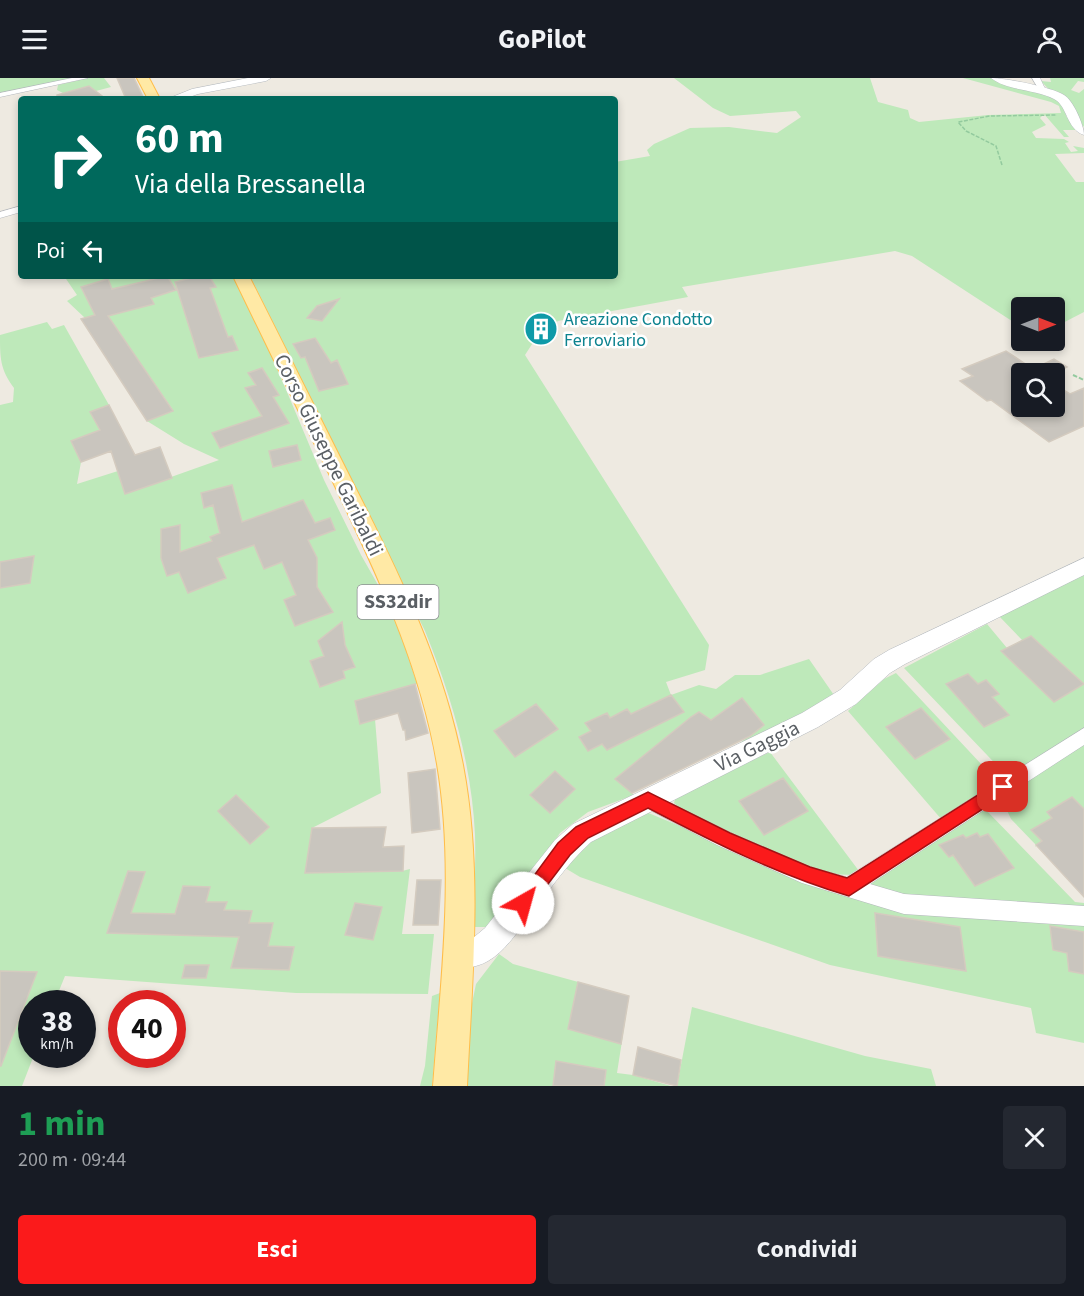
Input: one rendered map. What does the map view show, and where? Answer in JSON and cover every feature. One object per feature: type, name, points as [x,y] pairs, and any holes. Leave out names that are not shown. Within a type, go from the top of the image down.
[{"type":"main road","name":"Corso Giuseppe Garibaldi","points":[[242,279],[384,568],[427,672],[442,723],[457,819],[460,875],[458,955]]},
{"type":"main road","name":"SS32dir","points":[[450,1086],[458,955]]},
{"type":"street","points":[[0,95],[84,78]]},
{"type":"street","points":[[150,91],[174,96],[266,78]]},
{"type":"street","points":[[996,78],[1060,97],[1084,131]]},
{"type":"street","points":[[1036,78],[1044,91]]},
{"type":"street","points":[[0,215],[18,210]]},
{"type":"street","name":"Via Gaggia","points":[[458,955],[479,951],[495,938],[564,849],[582,833],[829,710],[848,697],[882,666],[897,657],[1084,566]]},
{"type":"street","points":[[849,888],[1084,736]]},
{"type":"street","points":[[648,800],[756,853],[809,876],[904,904],[1084,916]]},
{"type":"path","points":[[1002,165],[999,148],[975,136],[958,122],[990,116],[1071,114]]},
{"type":"path","points":[[1074,375],[1084,380]]},
{"type":"green space","points":[[0,78],[80,78],[0,93]]},
{"type":"green space","points":[[88,78],[104,78],[111,87],[96,91],[89,86],[63,93],[57,90],[58,85]]},
{"type":"green space","points":[[674,78],[870,78],[878,102],[908,110],[910,118],[919,122],[988,115],[1061,113],[1059,106],[1051,102],[963,78],[992,78],[1054,95],[1065,107],[1066,116],[1079,130],[1063,130],[1069,137],[1064,137],[1044,114],[1040,118],[1046,125],[1032,132],[1036,138],[1064,139],[1069,142],[1065,143],[1071,152],[1078,151],[1073,146],[1084,148],[1084,153],[1055,154],[1076,182],[1084,182],[1084,312],[1065,322],[1065,297],[1011,297],[1011,320],[912,256],[895,251],[682,287],[688,297],[558,321],[536,338],[525,355],[709,645],[705,670],[666,682],[671,695],[699,685],[716,689],[735,675],[760,675],[809,659],[836,698],[725,754],[764,725],[743,699],[711,720],[699,712],[691,717],[616,779],[634,795],[588,812],[560,833],[530,881],[494,927],[473,927],[475,835],[470,783],[459,731],[443,680],[425,631],[251,279],[618,279],[618,161],[650,156],[647,150],[654,144],[690,128],[729,127],[777,133],[801,117],[796,111],[730,116],[713,108]]},
{"type":"green space","points":[[1050,78],[1084,78],[1084,82],[1078,81],[1071,90],[1079,93],[1084,89],[1084,127],[1041,81],[1051,82]]},
{"type":"green space","points":[[66,279],[235,279],[266,342],[324,480],[361,555],[394,613],[417,684],[355,701],[360,723],[375,719],[381,793],[312,828],[305,873],[410,869],[402,934],[434,934],[428,994],[296,993],[65,976],[59,990],[18,990],[18,1068],[29,1068],[22,1086],[0,1086],[0,405],[13,402],[14,388],[2,363],[0,335],[47,322],[52,329],[64,325],[109,405],[91,412],[100,430],[71,441],[81,462],[77,484],[118,471],[126,493],[219,460],[184,444],[147,421],[173,410],[105,312],[85,318],[67,301],[77,295]]},
{"type":"green space","points":[[1084,575],[1084,728],[1008,777],[904,668],[987,624],[1007,648],[1022,640],[997,614]]},
{"type":"green space","points":[[896,673],[997,781],[942,820],[848,711],[884,679]]},
{"type":"green space","points":[[1084,743],[1084,809],[1072,797],[1047,812],[1052,818],[1032,830],[1042,841],[1035,847],[1036,845],[1011,819],[1003,802],[1006,792]]},
{"type":"green space","points":[[770,752],[859,871],[853,875],[827,874],[685,813],[674,803],[676,796]]},
{"type":"green space","points":[[985,809],[1075,902],[1084,903],[1084,909],[938,902],[875,887],[869,883]]},
{"type":"green space","points":[[646,812],[837,891],[1084,923],[1084,1043],[1036,1033],[1031,1008],[830,965],[580,877],[560,865],[578,847]]},
{"type":"green space","points":[[499,954],[513,964],[629,996],[617,1073],[633,1075],[671,1086],[464,1086],[468,1023],[476,984]]},
{"type":"green space","points":[[440,993],[432,1086],[420,1086],[425,1066],[432,996]]},
{"type":"green space","points":[[692,1007],[865,1056],[931,1069],[936,1086],[677,1086]]},
{"type":"building","points":[[117,78],[134,78],[143,96],[125,96]]},
{"type":"building","points":[[89,86],[102,96],[57,96]]},
{"type":"building","points":[[108,279],[112,289],[154,279],[169,279],[176,290],[151,298],[154,304],[108,316],[173,411],[147,421],[81,319],[95,315],[81,287]]},
{"type":"building","points":[[187,279],[211,279],[216,287],[210,288],[228,337],[232,336],[238,350],[199,358],[175,282]]},
{"type":"building","points":[[339,299],[322,321],[307,318],[317,306]]},
{"type":"building","points":[[315,338],[331,363],[337,360],[348,384],[319,391],[305,357],[301,358],[293,344]]},
{"type":"building","points":[[1006,351],[1024,363],[1011,363],[1011,414],[991,400],[987,401],[960,381],[973,376],[962,369]]},
{"type":"building","points":[[1054,359],[1060,363],[1046,363]]},
{"type":"building","points":[[262,368],[279,395],[273,397],[289,423],[220,448],[212,433],[262,416],[245,388],[256,385],[248,373]]},
{"type":"building","points":[[1084,388],[1084,426],[1049,442],[1014,417],[1065,417],[1065,391],[1070,394]]},
{"type":"building","points":[[109,405],[135,455],[160,447],[172,478],[125,494],[111,451],[81,462],[71,441],[100,430],[90,412]]},
{"type":"building","points":[[297,445],[301,460],[273,467],[269,451]]},
{"type":"building","points":[[232,485],[242,522],[303,500],[315,523],[330,518],[335,530],[308,540],[317,558],[317,587],[333,612],[295,626],[284,600],[296,595],[282,562],[264,569],[254,545],[217,558],[226,578],[188,593],[179,572],[167,576],[161,558],[161,529],[180,525],[180,552],[212,541],[210,537],[220,533],[213,505],[204,508],[201,493]]},
{"type":"building","points":[[34,556],[30,583],[0,588],[0,562]]},
{"type":"building","points":[[342,622],[345,645],[355,667],[343,671],[345,678],[320,687],[310,661],[324,656],[318,641]]},
{"type":"building","points":[[1031,636],[1084,684],[1054,702],[1001,651]]},
{"type":"building","points":[[968,674],[978,684],[986,680],[999,694],[992,697],[1009,715],[984,727],[946,684]]},
{"type":"building","points":[[415,684],[428,733],[406,740],[405,730],[403,730],[398,713],[360,724],[355,701]]},
{"type":"building","points":[[671,695],[684,712],[607,750],[602,744],[588,751],[579,737],[591,731],[585,723],[607,713],[610,718],[627,709],[631,714]]},
{"type":"building","points":[[742,698],[764,725],[750,736],[632,793],[615,779],[691,717],[699,712],[711,720]]},
{"type":"building","points":[[536,704],[558,729],[515,757],[494,731]]},
{"type":"building","points":[[921,708],[950,739],[915,759],[886,727]]},
{"type":"building","points":[[435,769],[440,829],[412,833],[408,773]]},
{"type":"building","points":[[555,771],[575,789],[550,813],[530,795]]},
{"type":"building","points":[[783,778],[808,811],[764,835],[739,801]]},
{"type":"building","points":[[236,795],[269,827],[250,844],[218,811]]},
{"type":"building","points":[[1072,797],[1084,809],[1084,897],[1036,845],[1042,841],[1031,830],[1052,818],[1047,812]]},
{"type":"building","points":[[386,827],[383,847],[404,846],[403,871],[305,873],[312,828]]},
{"type":"building","points":[[977,833],[980,837],[988,834],[1014,868],[975,886],[953,855],[949,857],[939,845],[963,835],[966,838]]},
{"type":"building","points":[[128,871],[145,872],[131,913],[175,914],[183,886],[210,887],[206,902],[227,902],[224,910],[252,911],[249,923],[273,923],[268,946],[294,947],[289,970],[231,968],[239,937],[107,933]]},
{"type":"building","points":[[417,880],[441,880],[438,925],[413,925]]},
{"type":"building","points":[[355,903],[382,907],[373,940],[345,935]]},
{"type":"building","points":[[875,913],[960,927],[966,971],[878,956]]},
{"type":"building","points":[[1050,926],[1084,932],[1084,974],[1069,971],[1067,953],[1053,950]]},
{"type":"building","points":[[185,965],[209,965],[206,978],[182,978]]},
{"type":"building","points":[[0,971],[37,972],[30,990],[18,990],[18,1022],[0,1066]]},
{"type":"building","points":[[578,982],[629,996],[621,1044],[568,1029]]},
{"type":"building","points":[[638,1047],[681,1060],[677,1086],[633,1075]]},
{"type":"building","points":[[556,1061],[606,1070],[604,1086],[553,1086]]},
{"type":"place","name":"Areazione Condotto Ferroviario","points":[[541,329]]},
{"type":"route","points":[[523,903],[564,849],[582,833],[648,800],[724,839],[809,876],[849,888],[1003,787]]}]
